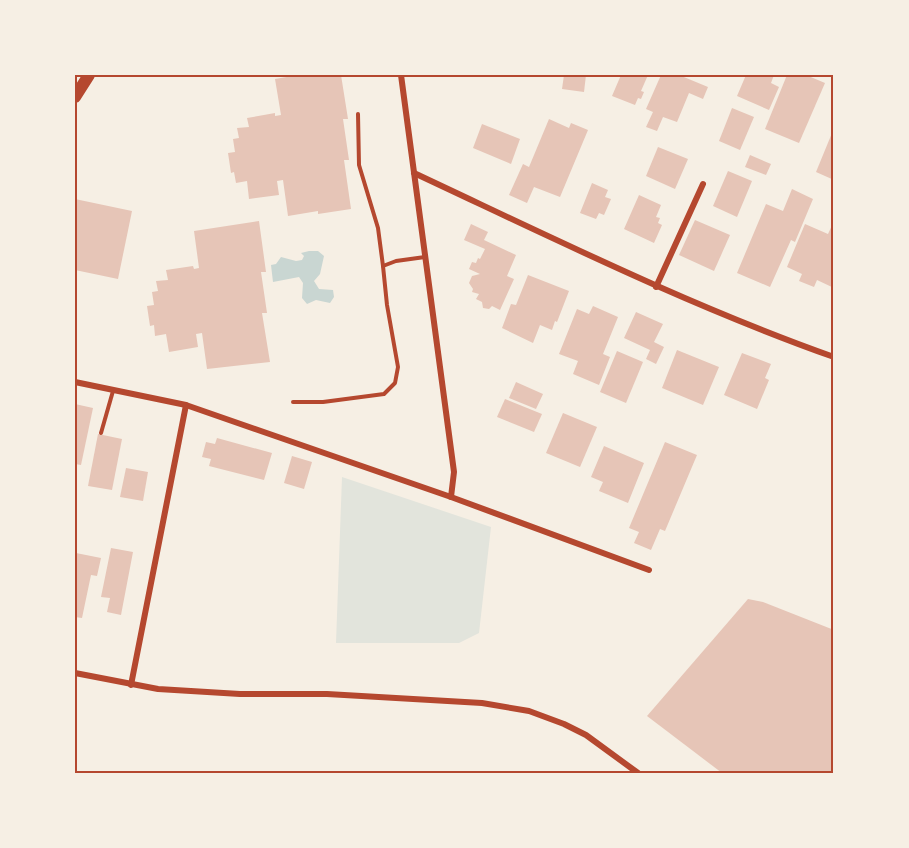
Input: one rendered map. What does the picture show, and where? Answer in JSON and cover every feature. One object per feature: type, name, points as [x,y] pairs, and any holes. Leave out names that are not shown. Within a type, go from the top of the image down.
[{"type":"highway","points":[[75,97],[89,75]]},
{"type":"street","points":[[401,75],[454,472],[451,497]]},
{"type":"street","points":[[414,173],[656,287],[763,332],[834,357]]},
{"type":"street","points":[[656,287],[703,184]]},
{"type":"street","points":[[75,382],[186,405],[451,497],[649,570]]},
{"type":"street","points":[[130,685],[186,405]]},
{"type":"street","points":[[75,673],[158,689],[240,694],[327,694],[482,703],[529,711],[586,735],[638,773]]},
{"type":"lane","points":[[293,402],[323,402],[384,394],[395,383],[398,367],[378,228],[359,165],[358,114]]},
{"type":"lane","points":[[383,266],[396,261],[425,257]]},
{"type":"lane","points":[[102,433],[113,390]]},
{"type":"shaded area","points":[[318,251],[324,256],[320,274],[314,281],[319,289],[333,290],[334,297],[330,303],[316,300],[307,304],[302,298],[303,283],[299,277],[273,282],[271,265],[276,264],[281,257],[296,261],[302,260],[304,256],[301,253]]},
{"type":"shaded area","points":[[342,477],[491,527],[479,633],[459,643],[336,643]]},
{"type":"building","points":[[298,75],[341,75],[348,119],[343,119],[349,160],[344,160],[351,209],[288,216],[283,180],[277,181],[279,195],[249,199],[247,181],[236,183],[234,172],[231,173],[228,153],[235,152],[233,139],[239,138],[237,128],[249,127],[247,118],[275,113],[275,116],[281,115],[275,79]]},
{"type":"building","points":[[564,75],[586,75],[584,92],[562,89]]},
{"type":"building","points":[[621,75],[648,75],[641,91],[644,92],[641,99],[638,98],[635,105],[612,96]]},
{"type":"building","points":[[661,75],[679,75],[708,87],[703,99],[689,93],[677,122],[663,117],[657,131],[646,127],[653,112],[646,109]]},
{"type":"building","points":[[746,75],[774,75],[771,83],[779,87],[769,110],[737,96]]},
{"type":"building","points":[[787,75],[806,75],[825,83],[799,143],[765,129]]},
{"type":"building","points":[[732,108],[754,117],[740,150],[719,141]]},
{"type":"building","points":[[549,119],[569,128],[571,123],[588,130],[560,197],[534,187],[527,203],[509,195],[523,164],[529,167]]},
{"type":"building","points":[[482,124],[520,139],[511,164],[473,148]]},
{"type":"building","points":[[832,133],[834,133],[834,180],[816,172]]},
{"type":"building","points":[[658,147],[688,159],[675,189],[646,176]]},
{"type":"building","points":[[750,155],[771,164],[766,175],[745,167]]},
{"type":"building","points":[[728,171],[752,181],[737,217],[713,206]]},
{"type":"building","points":[[592,183],[608,190],[605,197],[611,199],[604,215],[599,213],[596,219],[580,213]]},
{"type":"building","points":[[792,189],[813,199],[795,242],[791,240],[770,287],[737,273],[766,204],[783,211]]},
{"type":"building","points":[[639,195],[661,205],[656,217],[660,218],[658,223],[662,225],[654,243],[624,229]]},
{"type":"building","points":[[75,199],[132,211],[118,279],[75,270]]},
{"type":"building","points":[[695,220],[730,235],[714,271],[679,255]]},
{"type":"building","points":[[259,221],[266,272],[261,272],[267,313],[262,313],[270,362],[207,369],[202,333],[196,334],[198,347],[169,352],[166,334],[155,336],[154,325],[150,326],[147,306],[154,305],[152,292],[158,291],[156,281],[168,280],[166,270],[193,266],[194,269],[199,268],[194,231]]},
{"type":"building","points":[[834,221],[834,288],[817,280],[814,287],[799,281],[802,274],[787,267],[805,224],[828,234]]},
{"type":"building","points":[[471,224],[488,232],[484,240],[516,255],[507,276],[514,279],[500,310],[492,306],[489,309],[483,308],[482,302],[476,299],[479,294],[472,292],[473,289],[469,283],[472,276],[480,274],[469,269],[472,262],[476,263],[478,258],[480,259],[485,249],[464,240]]},
{"type":"building","points":[[528,275],[569,291],[552,330],[540,325],[533,343],[502,328],[511,304],[516,305]]},
{"type":"building","points":[[593,306],[618,317],[603,354],[610,357],[599,385],[573,374],[578,361],[559,354],[577,309],[589,314]]},
{"type":"building","points":[[636,312],[663,324],[654,342],[664,347],[656,364],[646,359],[650,350],[624,338]]},
{"type":"building","points":[[677,350],[719,367],[703,405],[662,388]]},
{"type":"building","points":[[617,351],[643,362],[626,403],[600,392]]},
{"type":"building","points":[[742,353],[771,364],[765,378],[769,380],[757,409],[724,395]]},
{"type":"building","points":[[516,382],[543,394],[536,409],[509,398]]},
{"type":"building","points":[[505,399],[542,414],[534,432],[497,417]]},
{"type":"building","points":[[75,404],[93,408],[81,465],[75,464]]},
{"type":"building","points":[[563,413],[597,427],[580,467],[546,453]]},
{"type":"building","points":[[98,434],[122,439],[112,490],[88,486]]},
{"type":"building","points":[[217,438],[272,453],[264,480],[209,466],[211,459],[202,457],[206,442],[215,444]]},
{"type":"building","points":[[665,442],[697,455],[665,531],[660,529],[651,550],[634,543],[639,532],[629,528]]},
{"type":"building","points":[[604,446],[644,463],[628,503],[599,491],[603,482],[591,477]]},
{"type":"building","points":[[292,456],[312,462],[304,489],[284,483]]},
{"type":"building","points":[[126,468],[148,472],[143,501],[120,497]]},
{"type":"building","points":[[111,548],[133,552],[121,615],[107,612],[110,598],[101,597]]},
{"type":"building","points":[[76,553],[101,558],[97,576],[91,575],[82,618],[75,617]]},
{"type":"building","points":[[748,599],[763,602],[834,630],[834,773],[722,773],[647,716]]}]
